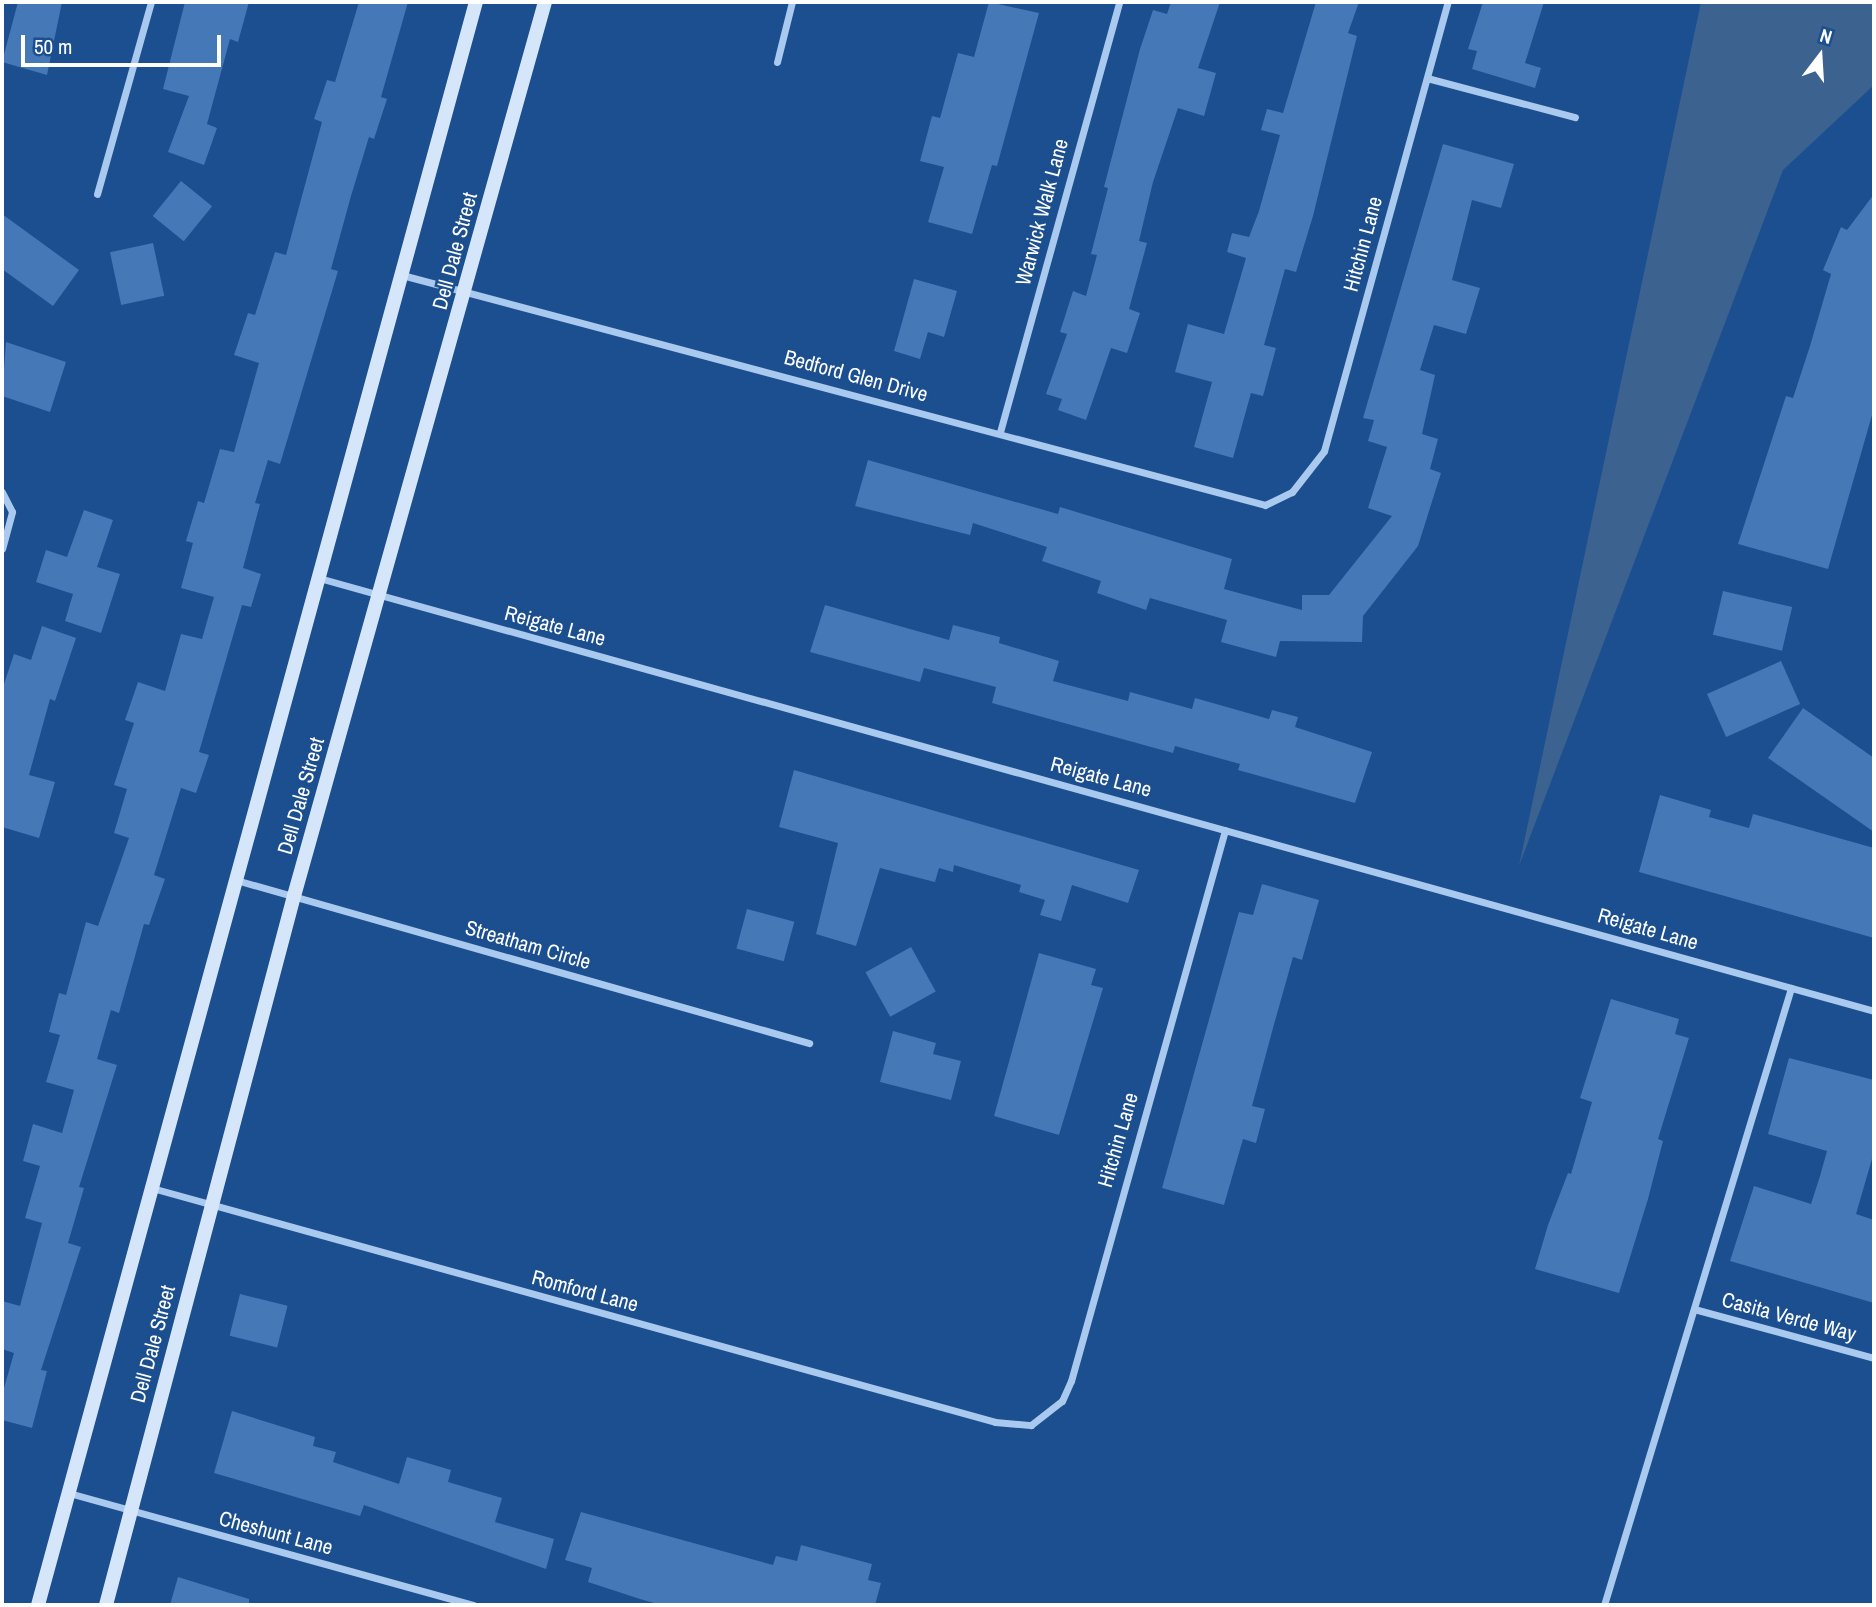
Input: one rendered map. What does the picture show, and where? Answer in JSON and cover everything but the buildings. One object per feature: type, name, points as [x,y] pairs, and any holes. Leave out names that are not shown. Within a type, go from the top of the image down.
[{"type":"main road","name":"Dell Dale Street","points":[[38,1605],[476,2]]},
{"type":"main road","name":"Dell Dale Street","points":[[106,1605],[294,896],[545,2]]},
{"type":"street","points":[[97,194],[151,2]]},
{"type":"street","points":[[777,62],[792,2]]},
{"type":"street","name":"Warwick Walk Lane","points":[[1000,432],[1119,2]]},
{"type":"street","name":"Hitchin Lane","points":[[1295,487],[1324,451],[1448,2]]},
{"type":"street","points":[[1427,78],[1575,117]]},
{"type":"street","name":"Bedford Glen Drive","points":[[401,275],[1000,432],[1240,500],[1265,505],[1295,487]]},
{"type":"street","points":[[2,492],[12,512],[2,549]]},
{"type":"street","name":"Reigate Lane","points":[[319,578],[1874,1011]]},
{"type":"street","name":"Hitchin Lane","points":[[1009,1423],[1031,1425],[1062,1401],[1072,1381],[1225,830]]},
{"type":"street","name":"Streatham Circle","points":[[236,880],[809,1043]]},
{"type":"street","points":[[1604,1605],[1791,988]]},
{"type":"street","name":"Romford Lane","points":[[152,1188],[1009,1423]]},
{"type":"street","name":"Casita Verde Way","points":[[1694,1309],[1874,1359]]},
{"type":"street","name":"Cheshunt Lane","points":[[69,1493],[474,1605]]},
{"type":"water","points":[[1701,2],[1874,2],[1874,85],[1783,170],[1519,866]]}]
